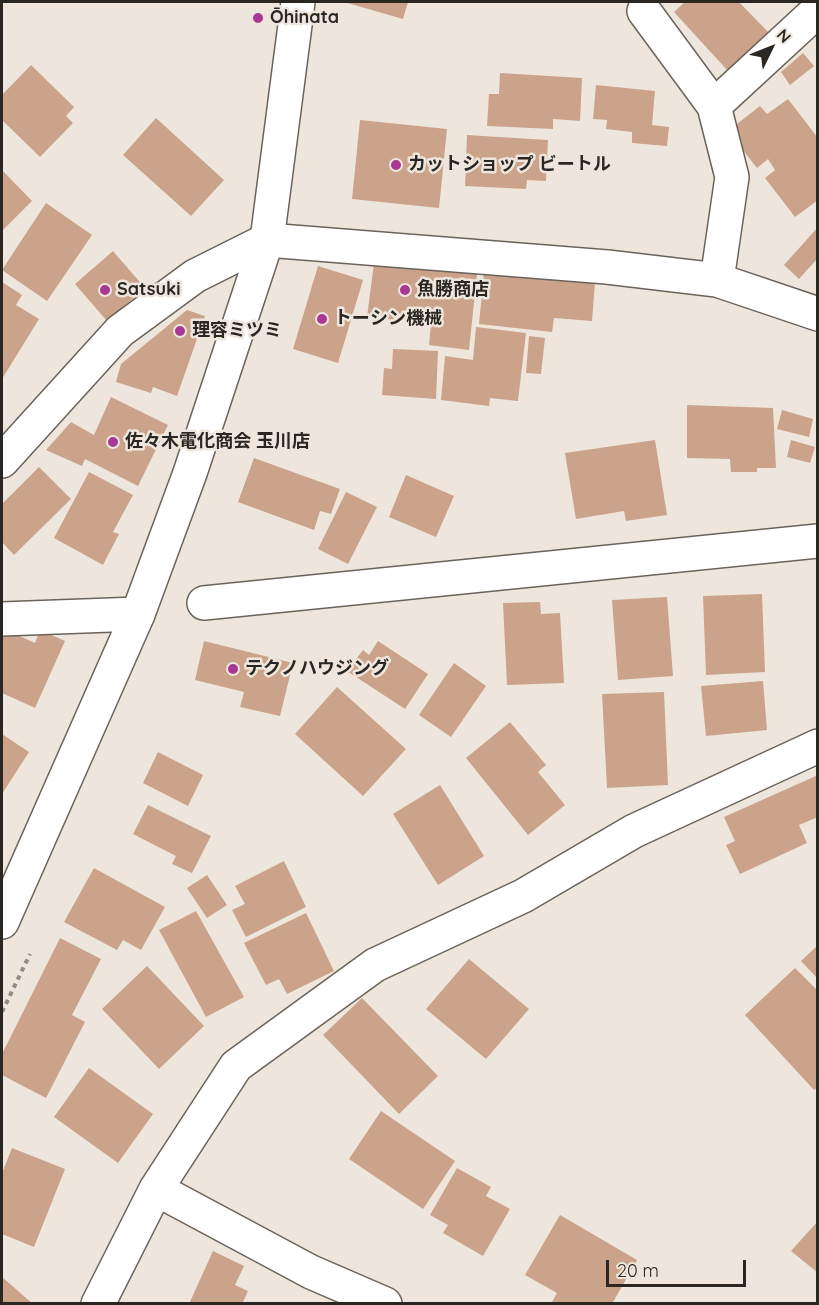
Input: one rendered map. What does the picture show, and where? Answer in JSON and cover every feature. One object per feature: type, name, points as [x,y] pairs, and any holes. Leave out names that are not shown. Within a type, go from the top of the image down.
[{"type":"street","points":[[2,922],[138,614],[190,473],[267,240],[298,2]]},
{"type":"street","points":[[714,106],[818,10]]},
{"type":"street","points":[[644,11],[714,106],[732,177],[717,280]]},
{"type":"street","points":[[2,461],[120,331],[195,276],[267,240],[595,266],[717,280],[818,314]]},
{"type":"street","points":[[204,603],[818,541]]},
{"type":"street","points":[[2,619],[138,614]]},
{"type":"street","points":[[98,1304],[156,1189],[236,1066],[375,965],[523,896],[634,831],[818,746]]},
{"type":"street","points":[[156,1189],[311,1272],[385,1304]]},
{"type":"building","points":[[344,2],[408,2],[403,19]]},
{"type":"building","points":[[685,2],[739,2],[769,33],[728,71],[674,12]]},
{"type":"building","points":[[803,53],[814,66],[790,85],[781,72]]},
{"type":"building","points":[[31,65],[74,107],[66,116],[73,123],[40,157],[2,120],[2,95]]},
{"type":"building","points":[[500,73],[582,78],[580,121],[553,119],[553,129],[487,126],[489,94],[499,94]]},
{"type":"building","points":[[596,85],[655,91],[652,125],[669,127],[667,146],[632,143],[632,132],[606,129],[607,120],[593,119]]},
{"type":"building","points":[[788,99],[818,138],[818,200],[795,217],[765,178],[775,170],[768,159],[757,168],[728,131],[760,106],[767,114]]},
{"type":"building","points":[[156,118],[224,180],[191,216],[123,155]]},
{"type":"building","points":[[360,120],[447,129],[439,208],[352,199]]},
{"type":"building","points":[[467,135],[548,140],[546,181],[527,180],[526,189],[465,186]]},
{"type":"building","points":[[2,170],[32,201],[2,231]]},
{"type":"building","points":[[46,203],[92,235],[47,301],[2,270]]},
{"type":"building","points":[[818,227],[818,258],[799,279],[784,265]]},
{"type":"building","points":[[113,251],[145,288],[107,321],[75,284]]},
{"type":"building","points":[[374,263],[477,274],[469,350],[429,345],[431,324],[367,317]]},
{"type":"building","points":[[318,266],[363,280],[338,363],[293,349]]},
{"type":"building","points":[[484,272],[595,282],[592,321],[554,318],[552,332],[479,324]]},
{"type":"building","points":[[2,282],[22,295],[16,305],[39,319],[2,379]]},
{"type":"building","points":[[187,310],[205,316],[177,396],[153,387],[151,393],[116,382],[121,364]]},
{"type":"building","points":[[476,327],[526,333],[518,401],[490,398],[489,406],[441,400],[445,356],[473,360]]},
{"type":"building","points":[[529,336],[545,338],[541,374],[526,373]]},
{"type":"building","points":[[393,349],[438,351],[436,399],[382,395],[384,368],[392,369]]},
{"type":"building","points":[[111,397],[168,425],[138,486],[85,459],[82,466],[46,450],[71,422],[94,435]]},
{"type":"building","points":[[687,405],[773,408],[776,468],[757,468],[757,472],[731,472],[730,459],[687,458]]},
{"type":"building","points":[[782,410],[813,419],[809,437],[777,429]]},
{"type":"building","points":[[655,440],[667,515],[626,521],[624,511],[576,519],[565,453]]},
{"type":"building","points":[[791,440],[815,447],[810,463],[787,457]]},
{"type":"building","points":[[254,458],[340,489],[331,514],[320,511],[314,530],[238,502]]},
{"type":"building","points":[[39,467],[71,499],[14,555],[2,542],[2,504]]},
{"type":"building","points":[[89,472],[133,495],[113,532],[119,534],[103,565],[54,538]]},
{"type":"building","points":[[406,475],[454,496],[436,537],[389,517]]},
{"type":"building","points":[[346,492],[377,507],[348,564],[318,549]]},
{"type":"building","points":[[762,594],[765,672],[706,675],[703,596]]},
{"type":"building","points":[[667,597],[673,676],[618,680],[612,600]]},
{"type":"building","points":[[540,602],[541,614],[560,613],[564,683],[507,685],[503,603]]},
{"type":"building","points":[[6,630],[35,643],[40,630],[65,641],[35,708],[2,693],[2,639]]},
{"type":"building","points":[[204,641],[293,663],[280,716],[240,707],[244,692],[195,680]]},
{"type":"building","points":[[378,641],[428,674],[405,709],[347,671],[363,650],[369,655]]},
{"type":"building","points":[[454,663],[486,686],[451,737],[419,715]]},
{"type":"building","points":[[763,681],[767,730],[706,736],[701,686]]},
{"type":"building","points":[[337,687],[406,749],[363,796],[295,734]]},
{"type":"building","points":[[664,692],[668,785],[607,788],[602,694]]},
{"type":"building","points":[[510,722],[546,765],[538,772],[565,805],[528,835],[466,758]]},
{"type":"building","points":[[2,734],[29,752],[2,794]]},
{"type":"building","points":[[158,752],[203,775],[188,806],[143,783]]},
{"type":"building","points":[[818,775],[818,817],[799,825],[807,843],[740,874],[726,845],[735,841],[724,817]]},
{"type":"building","points":[[440,785],[484,856],[438,885],[393,814]]},
{"type":"building","points":[[148,805],[211,836],[192,873],[172,864],[176,856],[133,834]]},
{"type":"building","points":[[284,861],[306,907],[246,937],[232,910],[245,904],[235,886]]},
{"type":"building","points":[[94,868],[165,907],[141,950],[123,940],[117,950],[64,922]]},
{"type":"building","points":[[207,875],[227,905],[207,918],[187,888]]},
{"type":"building","points":[[196,911],[244,997],[206,1017],[159,930]]},
{"type":"building","points":[[306,913],[334,971],[287,994],[279,979],[266,985],[244,943]]},
{"type":"building","points":[[60,938],[101,959],[72,1015],[85,1022],[46,1098],[2,1075],[2,1054]]},
{"type":"building","points":[[818,945],[818,979],[801,961]]},
{"type":"building","points":[[469,959],[529,1009],[486,1059],[426,1009]]},
{"type":"building","points":[[147,966],[204,1026],[159,1069],[102,1009]]},
{"type":"building","points":[[795,968],[818,991],[818,1087],[814,1090],[745,1015]]},
{"type":"building","points":[[362,998],[438,1076],[399,1114],[323,1035]]},
{"type":"building","points":[[89,1068],[153,1114],[118,1163],[54,1117]]},
{"type":"building","points":[[381,1111],[455,1161],[423,1209],[349,1159]]},
{"type":"building","points":[[12,1148],[65,1169],[34,1247],[2,1234],[2,1173]]},
{"type":"building","points":[[457,1168],[491,1187],[486,1196],[510,1209],[483,1256],[443,1233],[448,1225],[430,1215]]},
{"type":"building","points":[[560,1215],[637,1260],[612,1304],[554,1304],[552,1302],[557,1293],[525,1275]]},
{"type":"building","points":[[818,1221],[818,1273],[791,1251]]},
{"type":"building","points":[[213,1251],[244,1266],[235,1285],[248,1291],[242,1304],[189,1304]]},
{"type":"building","points":[[2,1277],[33,1304],[2,1304]]},
{"type":"place","name":"Ōhinata","points":[[258,18]]},
{"type":"place","name":"カットショップ ビートル","points":[[396,165]]},
{"type":"place","name":"Satsuki","points":[[105,290]]},
{"type":"place","name":"魚勝商店","points":[[405,290]]},
{"type":"place","name":"トーシン機械","points":[[322,319]]},
{"type":"place","name":"理容ミツミ","points":[[180,331]]},
{"type":"place","name":"佐々木電化商会 玉川店","points":[[113,442]]},
{"type":"place","name":"テクノハウジング","points":[[233,669]]}]
